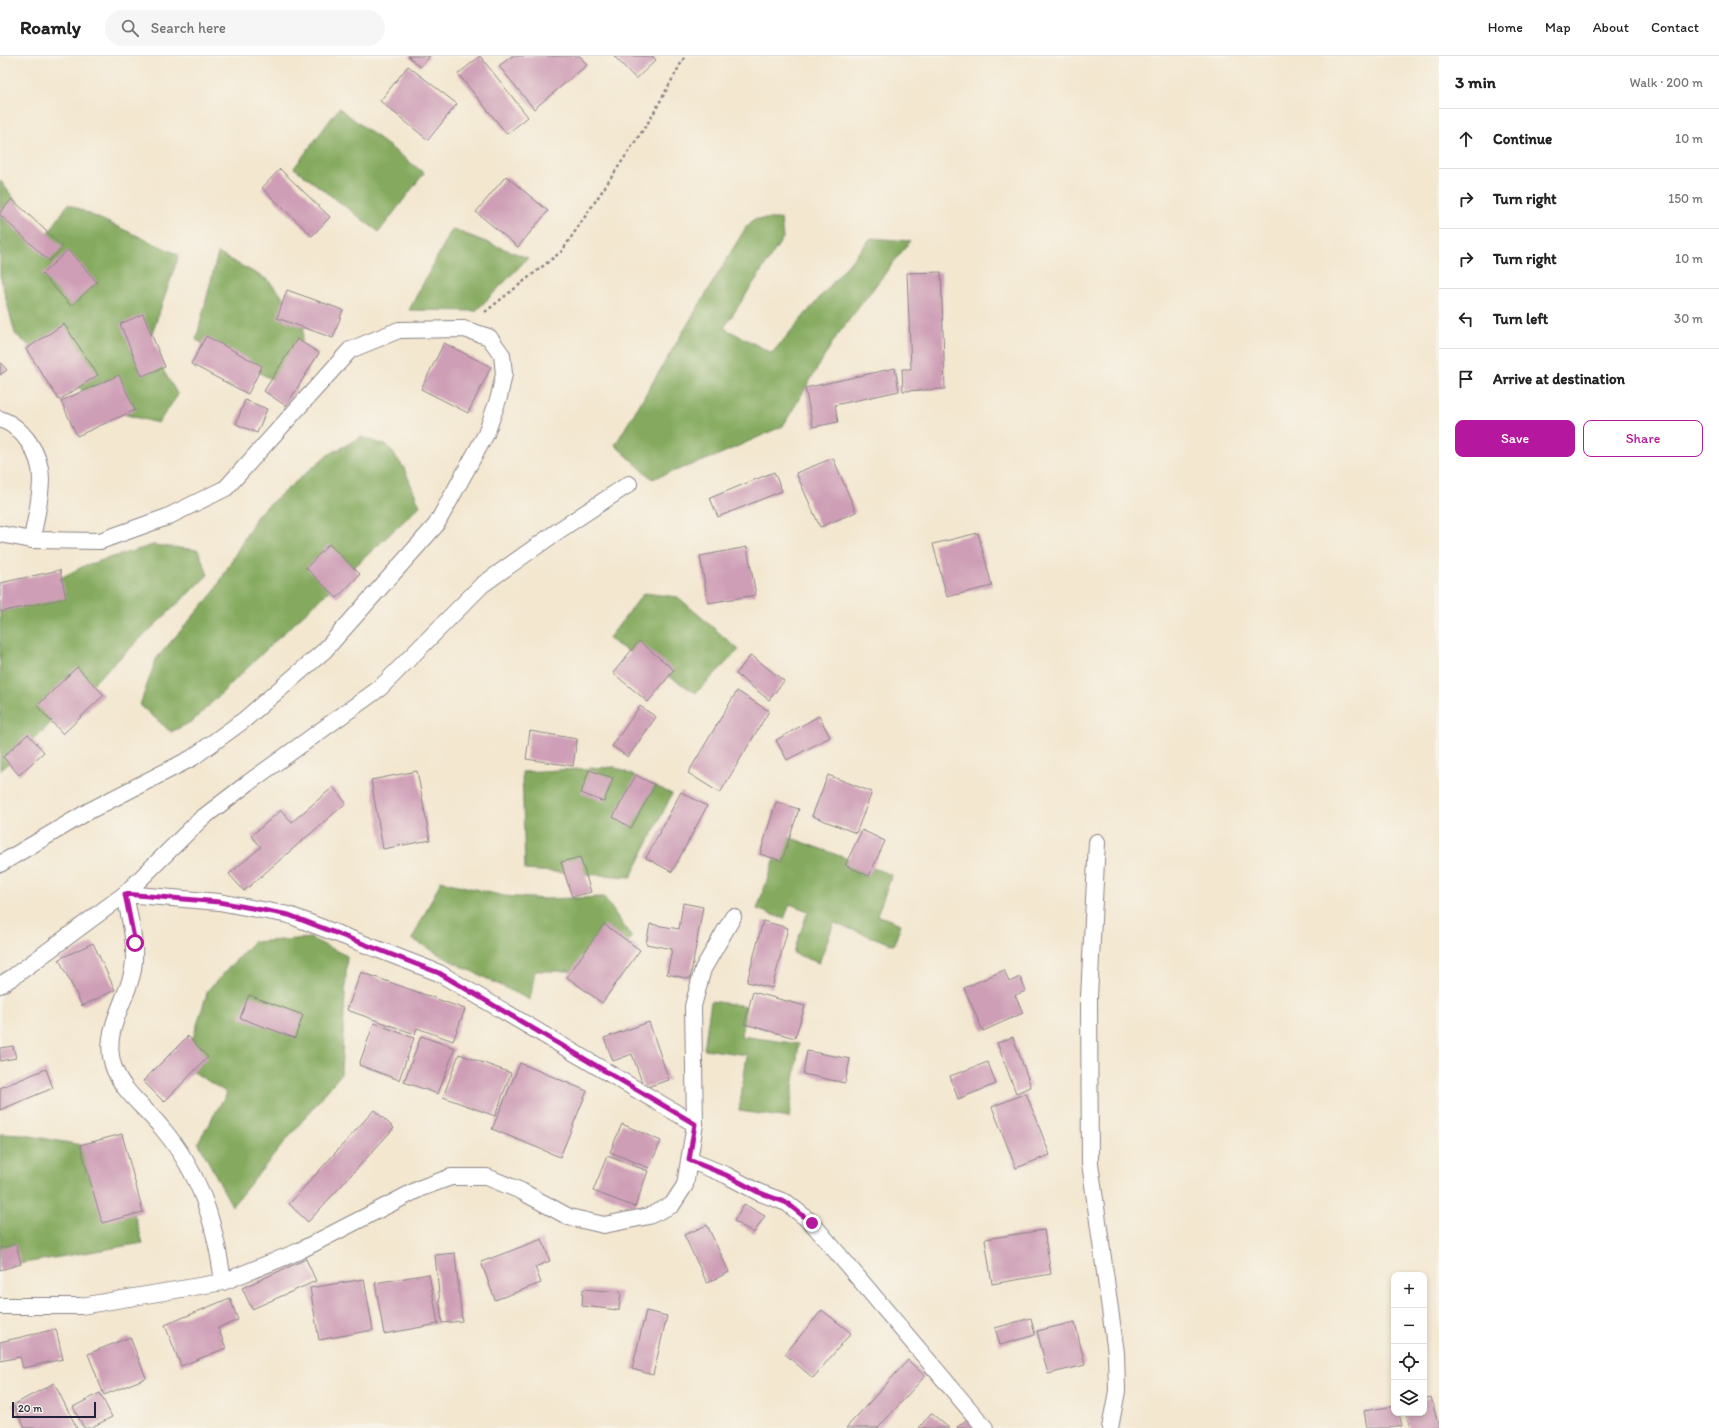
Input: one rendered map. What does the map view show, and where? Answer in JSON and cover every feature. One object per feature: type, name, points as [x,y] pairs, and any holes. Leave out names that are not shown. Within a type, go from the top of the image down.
[{"type":"lane","points":[[0,534],[32,540],[100,541],[167,517],[226,488],[350,350],[399,330],[464,329],[489,337],[502,355],[504,374],[499,397],[486,434],[436,526],[324,651],[244,720],[192,758],[89,812],[0,864]]},
{"type":"lane","points":[[0,419],[10,422],[28,439],[37,461],[41,477],[32,540]]},
{"type":"lane","points":[[0,985],[125,894],[201,819],[248,783],[380,688],[482,585],[558,531],[629,484]]},
{"type":"lane","points":[[1097,842],[1089,997],[1090,1163],[1116,1353],[1117,1391],[1110,1428]]},
{"type":"lane","points":[[125,894],[219,902],[289,915],[439,973],[695,1124]]},
{"type":"lane","points":[[125,894],[135,943],[131,977],[113,1023],[111,1048],[113,1064],[118,1077],[134,1100],[161,1127],[192,1171],[208,1210],[218,1244],[223,1282]]},
{"type":"lane","points":[[0,1306],[81,1306],[223,1282],[297,1252],[421,1188],[451,1177],[487,1177],[521,1191],[569,1217],[604,1225],[649,1216],[672,1205],[685,1185],[695,1124],[693,1006],[703,969],[732,917]]},
{"type":"lane","points":[[689,1160],[726,1175],[758,1192],[787,1203],[812,1223],[985,1428]]},
{"type":"path","points":[[464,329],[562,251],[651,118],[685,56]]},
{"type":"green space","points":[[339,108],[424,173],[379,232],[294,168]]},
{"type":"green space","points":[[0,180],[44,240],[68,204],[179,255],[148,345],[178,395],[158,423],[100,408],[70,379],[15,334],[0,275]]},
{"type":"green space","points":[[754,219],[781,219],[783,238],[724,328],[772,353],[871,238],[910,241],[836,337],[783,426],[714,457],[652,479],[615,445],[746,227]]},
{"type":"green space","points":[[452,229],[528,258],[476,311],[409,310]]},
{"type":"green space","points":[[218,253],[268,280],[305,322],[298,366],[281,384],[196,340]]},
{"type":"green space","points":[[361,437],[388,446],[404,468],[420,506],[273,643],[193,721],[171,732],[140,705],[156,659],[214,592],[258,514],[326,456]]},
{"type":"green space","points":[[153,545],[198,550],[208,575],[0,771],[0,609],[86,565]]},
{"type":"green space","points":[[644,593],[678,597],[739,650],[696,693],[608,639]]},
{"type":"green space","points":[[615,767],[672,794],[631,877],[525,870],[522,772]]},
{"type":"green space","points":[[783,835],[892,875],[877,915],[901,924],[894,945],[834,923],[819,963],[793,953],[808,911],[790,904],[784,919],[757,909]]},
{"type":"green space","points":[[441,881],[504,896],[544,899],[604,897],[632,938],[586,971],[535,971],[530,1000],[451,961],[412,939]]},
{"type":"green space","points":[[310,938],[347,956],[341,1074],[232,1206],[198,1142],[227,1093],[184,1066],[208,990],[253,942]]},
{"type":"green space","points":[[711,1001],[746,1006],[741,1036],[799,1044],[789,1118],[739,1111],[747,1055],[704,1049]]},
{"type":"green space","points":[[0,1134],[25,1135],[115,1151],[143,1243],[0,1267]]},
{"type":"building","points":[[408,56],[430,56],[420,67]]},
{"type":"building","points":[[480,56],[528,117],[507,134],[458,74]]},
{"type":"building","points":[[512,56],[580,56],[587,65],[534,109],[499,66]]},
{"type":"building","points":[[614,56],[652,56],[656,60],[636,79]]},
{"type":"building","points":[[408,66],[457,104],[428,140],[380,101]]},
{"type":"building","points":[[280,169],[330,217],[312,236],[262,188]]},
{"type":"building","points":[[506,176],[548,211],[518,247],[476,212]]},
{"type":"building","points":[[12,199],[63,247],[49,261],[0,215],[0,212]]},
{"type":"building","points":[[68,250],[97,282],[71,306],[42,274]]},
{"type":"building","points":[[941,272],[945,389],[903,391],[902,369],[911,369],[907,273]]},
{"type":"building","points":[[287,290],[343,310],[333,338],[277,318]]},
{"type":"building","points":[[143,314],[165,367],[142,376],[120,324]]},
{"type":"building","points":[[64,324],[98,375],[59,400],[26,349]]},
{"type":"building","points":[[206,336],[262,366],[248,394],[191,364]]},
{"type":"building","points":[[297,339],[319,353],[286,406],[264,391]]},
{"type":"building","points":[[444,343],[491,367],[468,413],[421,389]]},
{"type":"building","points":[[0,362],[7,370],[0,375]]},
{"type":"building","points":[[895,368],[899,391],[835,405],[838,422],[813,427],[805,388]]},
{"type":"building","points":[[119,375],[135,410],[77,436],[61,401]]},
{"type":"building","points":[[245,400],[267,409],[257,433],[236,424]]},
{"type":"building","points":[[833,458],[856,512],[820,527],[796,473]]},
{"type":"building","points":[[774,472],[782,491],[718,517],[710,498]]},
{"type":"building","points":[[978,533],[992,586],[947,597],[933,544]]},
{"type":"building","points":[[329,544],[360,574],[337,598],[306,568]]},
{"type":"building","points":[[747,547],[756,595],[708,603],[700,556]]},
{"type":"building","points":[[60,570],[66,598],[0,612],[0,583]]},
{"type":"building","points":[[639,641],[674,670],[648,702],[613,673]]},
{"type":"building","points":[[751,655],[784,681],[769,700],[736,674]]},
{"type":"building","points":[[77,667],[104,695],[63,734],[37,706]]},
{"type":"building","points":[[737,691],[769,711],[720,793],[688,773]]},
{"type":"building","points":[[640,706],[656,717],[628,757],[612,746]]},
{"type":"building","points":[[819,716],[830,737],[787,760],[776,740]]},
{"type":"building","points":[[530,731],[577,739],[573,766],[526,759]]},
{"type":"building","points":[[28,734],[44,752],[19,775],[3,757]]},
{"type":"building","points":[[589,770],[613,778],[604,802],[581,793]]},
{"type":"building","points":[[417,771],[430,840],[383,849],[371,780]]},
{"type":"building","points":[[636,775],[655,785],[631,828],[613,817]]},
{"type":"building","points":[[828,775],[872,792],[856,833],[812,816]]},
{"type":"building","points":[[333,787],[346,803],[244,891],[229,874],[261,847],[251,836],[281,810],[292,822]]},
{"type":"building","points":[[681,792],[707,806],[672,872],[646,858]]},
{"type":"building","points":[[776,802],[799,809],[782,861],[760,854]]},
{"type":"building","points":[[862,830],[885,841],[869,876],[845,865]]},
{"type":"building","points":[[580,857],[591,892],[572,897],[561,862]]},
{"type":"building","points":[[683,903],[703,907],[690,979],[667,974],[672,949],[646,944],[650,924],[679,929]]},
{"type":"building","points":[[763,921],[788,928],[772,988],[747,982]]},
{"type":"building","points":[[604,924],[640,950],[602,1003],[567,977]]},
{"type":"building","points":[[93,943],[115,990],[82,1006],[59,959]]},
{"type":"building","points":[[1004,970],[1009,982],[1020,977],[1026,991],[1015,995],[1023,1013],[983,1031],[964,988]]},
{"type":"building","points":[[361,972],[465,1009],[453,1041],[417,1028],[415,1034],[347,1010]]},
{"type":"building","points":[[753,992],[805,1006],[795,1038],[744,1024]]},
{"type":"building","points":[[249,995],[303,1015],[295,1038],[240,1018]]},
{"type":"building","points":[[649,1022],[669,1080],[644,1088],[632,1054],[613,1061],[604,1038]]},
{"type":"building","points":[[374,1023],[414,1038],[399,1080],[359,1065]]},
{"type":"building","points":[[188,1036],[208,1057],[164,1102],[143,1081]]},
{"type":"building","points":[[421,1036],[455,1048],[438,1094],[404,1082]]},
{"type":"building","points":[[1013,1037],[1031,1087],[1016,1093],[997,1043]]},
{"type":"building","points":[[13,1046],[16,1058],[0,1061],[0,1048]]},
{"type":"building","points":[[807,1051],[850,1059],[845,1083],[803,1074]]},
{"type":"building","points":[[459,1054],[511,1073],[495,1116],[443,1097]]},
{"type":"building","points":[[988,1062],[996,1084],[958,1099],[950,1076]]},
{"type":"building","points":[[520,1063],[587,1091],[560,1157],[492,1129]]},
{"type":"building","points":[[46,1069],[53,1088],[0,1110],[0,1088]]},
{"type":"building","points":[[1026,1093],[1050,1155],[1016,1168],[992,1107]]},
{"type":"building","points":[[374,1110],[394,1128],[308,1222],[289,1204]]},
{"type":"building","points":[[622,1124],[661,1141],[649,1168],[610,1152]]},
{"type":"building","points":[[122,1134],[143,1212],[102,1223],[80,1145]]},
{"type":"building","points":[[607,1156],[648,1171],[635,1207],[593,1191]]},
{"type":"building","points":[[744,1204],[765,1216],[754,1233],[734,1221]]},
{"type":"building","points":[[707,1225],[729,1272],[707,1283],[684,1235]]},
{"type":"building","points":[[1044,1230],[1051,1274],[992,1284],[985,1239]]},
{"type":"building","points":[[542,1239],[550,1261],[535,1267],[541,1283],[495,1300],[481,1262]]},
{"type":"building","points":[[16,1244],[21,1264],[0,1270],[0,1248]]},
{"type":"building","points":[[455,1253],[462,1321],[442,1323],[435,1255]]},
{"type":"building","points":[[306,1259],[316,1281],[252,1309],[242,1288]]},
{"type":"building","points":[[429,1274],[438,1324],[384,1334],[375,1283]]},
{"type":"building","points":[[364,1279],[373,1330],[319,1340],[310,1288]]},
{"type":"building","points":[[583,1289],[621,1292],[619,1310],[582,1306]]},
{"type":"building","points":[[230,1298],[238,1320],[218,1328],[226,1348],[181,1366],[165,1325]]},
{"type":"building","points":[[822,1310],[851,1333],[813,1378],[785,1354]]},
{"type":"building","points":[[646,1311],[667,1316],[653,1375],[632,1369]]},
{"type":"building","points":[[1031,1318],[1035,1335],[1000,1345],[995,1328]]},
{"type":"building","points":[[1075,1322],[1085,1365],[1048,1374],[1037,1331]]},
{"type":"building","points":[[56,1329],[63,1359],[23,1368],[20,1357],[0,1361],[0,1342]]},
{"type":"building","points":[[130,1337],[146,1378],[104,1395],[88,1354]]},
{"type":"building","points":[[908,1360],[925,1376],[878,1428],[846,1428]]},
{"type":"building","points":[[54,1383],[77,1428],[25,1428],[13,1405]]},
{"type":"building","points":[[100,1393],[112,1417],[90,1428],[84,1428],[73,1407]]},
{"type":"building","points":[[1431,1397],[1439,1428],[1410,1428],[1407,1416],[1427,1416],[1427,1398]]},
{"type":"building","points":[[1391,1406],[1391,1416],[1400,1416],[1402,1426],[1389,1428],[1367,1428],[1364,1411]]},
{"type":"building","points":[[931,1413],[949,1428],[919,1428]]},
{"type":"building","points":[[971,1416],[979,1428],[957,1427]]},
{"type":"route","points":[[135,943],[125,894],[219,902],[289,915],[439,973],[695,1124],[689,1160],[726,1175],[758,1192],[787,1203],[812,1223]]}]
